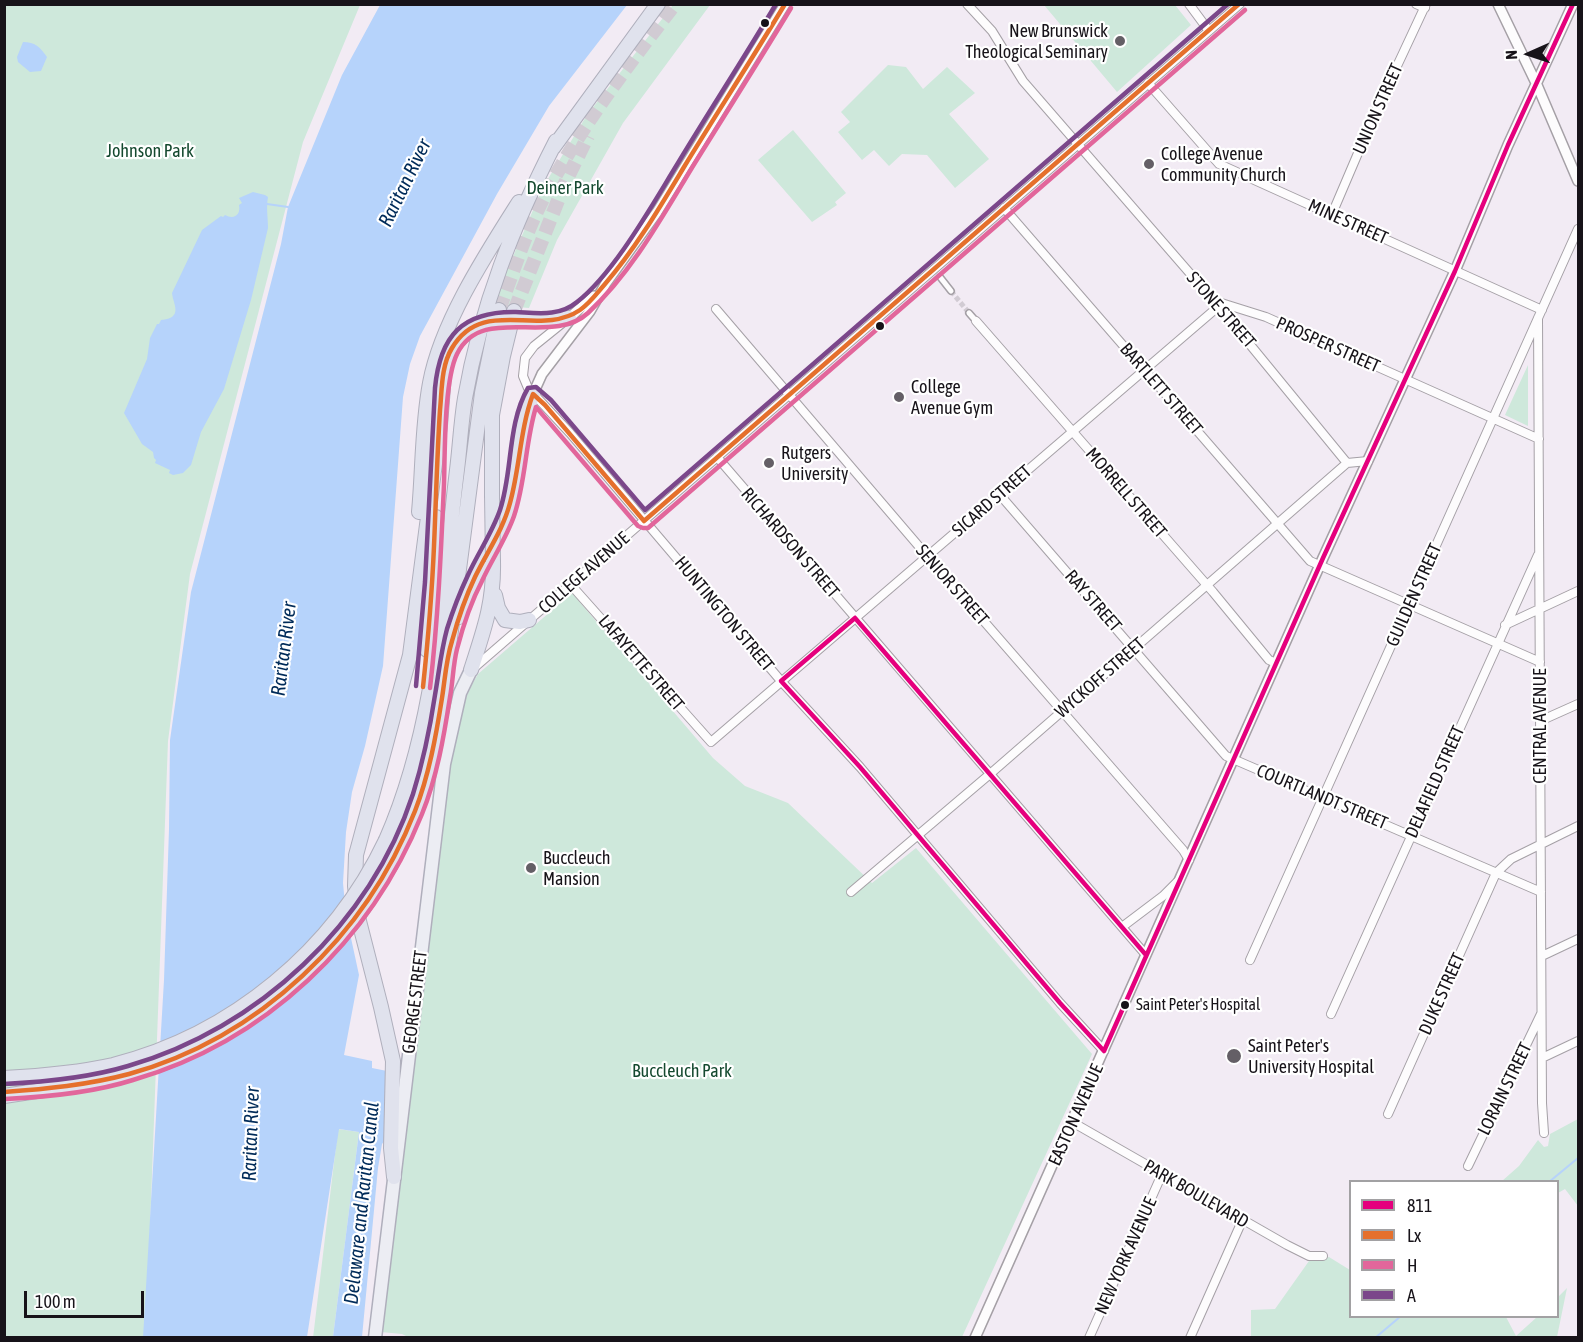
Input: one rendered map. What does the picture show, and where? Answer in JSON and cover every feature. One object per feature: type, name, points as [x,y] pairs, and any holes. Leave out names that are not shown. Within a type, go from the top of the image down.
[{"type":"highway","points":[[410,654],[427,403],[435,362],[454,314],[556,141],[658,4]]},
{"type":"highway","points":[[4,1078],[83,1071],[142,1056],[202,1030],[248,1003],[299,962],[327,932],[371,871],[395,819],[413,764],[434,664],[465,400],[476,343],[503,256],[556,141]]},
{"type":"highway","points":[[4,1094],[50,1089],[115,1077],[174,1059],[220,1035],[268,1005],[326,954],[352,924],[391,865],[415,812],[426,780],[436,736],[482,393],[499,310]]},
{"type":"highway","points":[[514,311],[492,415],[494,588],[498,608],[505,620],[520,622],[529,620]]},
{"type":"highway","points":[[413,764],[427,650],[440,425],[444,374],[448,358],[453,345],[461,336],[482,323],[507,318],[549,321],[569,318]]},
{"type":"highway","points":[[448,653],[464,603],[509,504],[523,421],[534,394]]},
{"type":"highway","points":[[394,1178],[391,1148],[393,1060],[359,921],[355,886],[356,855],[410,654],[440,425]]},
{"type":"highway","points":[[471,670],[491,607],[494,588]]},
{"type":"main road","name":"GEORGE STREET","points":[[375,1338],[444,764],[460,693],[471,670]]},
{"type":"street","points":[[534,394],[542,374],[590,311],[606,283],[657,212],[785,4]]},
{"type":"street","name":"STONE STREET","points":[[967,4],[992,30],[1023,81],[1216,304],[1347,463]]},
{"type":"street","points":[[1189,4],[1209,31]]},
{"type":"street","name":"COLLEGE AVENUE","points":[[471,670],[1240,4]]},
{"type":"street","points":[[1416,4],[1425,6]]},
{"type":"street","points":[[1498,4],[1537,85],[1578,182]]},
{"type":"street","name":"EASTON AVENUE","points":[[975,1338],[1573,4]]},
{"type":"street","name":"UNION STREET","points":[[1332,214],[1376,111],[1425,6]]},
{"type":"street","name":"MINE STREET","points":[[1149,83],[1219,164],[1542,310]]},
{"type":"street","name":"BARTLETT STREET","points":[[1004,208],[1310,561],[1540,662]]},
{"type":"street","name":"GUILDEN STREET","points":[[1250,960],[1578,230]]},
{"type":"street","points":[[940,277],[951,291]]},
{"type":"street","points":[[534,394],[525,382],[523,371],[525,358],[534,346],[569,318],[606,283]]},
{"type":"street","name":"SICARD STREET","points":[[711,742],[1000,495],[1216,304]]},
{"type":"street","name":"PROSPER STREET","points":[[1216,304],[1266,317],[1539,439]]},
{"type":"street","name":"SENIOR STREET","points":[[716,309],[1183,850],[1189,860]]},
{"type":"street","points":[[969,313],[976,321]]},
{"type":"street","name":"CENTRAL AVENUE","points":[[1538,318],[1544,1133]]},
{"type":"street","name":"MORRELL STREET","points":[[976,321],[1269,660],[1276,663]]},
{"type":"street","name":"HUNTINGTON STREET","points":[[534,394],[781,681],[860,767],[1074,1020],[1104,1051]]},
{"type":"street","name":"RICHARDSON STREET","points":[[717,458],[1146,955]]},
{"type":"street","points":[[1347,463],[1368,460]]},
{"type":"street","name":"WYCKOFF STREET","points":[[851,892],[1347,463]]},
{"type":"street","name":"RAY STREET","points":[[1000,495],[1226,756],[1234,759]]},
{"type":"street","name":"DELAFIELD STREET","points":[[1331,1014],[1539,551]]},
{"type":"street","name":"LAFAYETTE STREET","points":[[571,585],[711,742]]},
{"type":"street","points":[[1505,625],[1578,591]]},
{"type":"street","points":[[1540,721],[1578,704]]},
{"type":"street","name":"COURTLANDT STREET","points":[[1234,759],[1541,892]]},
{"type":"street","points":[[1496,873],[1511,859],[1578,826]]},
{"type":"street","name":"DUKE STREET","points":[[1388,1114],[1496,873]]},
{"type":"street","points":[[1122,927],[1163,896],[1180,879]]},
{"type":"street","points":[[1542,956],[1578,939]]},
{"type":"street","name":"LORAIN STREET","points":[[1468,1166],[1542,1012]]},
{"type":"street","points":[[1542,1058],[1578,1041]]},
{"type":"street","name":"PARK BOULEVARD","points":[[1072,1122],[1242,1221],[1309,1256],[1323,1256]]},
{"type":"street","name":"NEW YORK AVENUE","points":[[1089,1338],[1162,1174]]},
{"type":"street","points":[[1190,1338],[1242,1221]]},
{"type":"green space","name":"Johnson Park","points":[[4,5],[360,5],[303,142],[190,574],[168,741],[146,1337],[5,1337]]},
{"type":"green space","name":"Deiner Park","points":[[673,5],[710,5],[623,123],[557,240],[529,308],[492,305],[543,187],[587,115]]},
{"type":"green space","points":[[1044,5],[1175,5],[1191,25],[1117,92]]},
{"type":"green space","points":[[888,65],[906,67],[923,89],[947,67],[975,93],[949,114],[989,159],[955,188],[927,155],[902,154],[889,166],[874,150],[862,160],[838,132],[850,122],[841,112]]},
{"type":"green space","points":[[793,130],[846,193],[835,202],[837,205],[812,222],[758,160]]},
{"type":"green space","points":[[1528,365],[1528,426],[1505,415]]},
{"type":"green space","name":"Buccleuch Park","points":[[572,593],[713,758],[745,786],[788,803],[872,883],[916,848],[1092,1054],[962,1337],[410,1338],[402,1334],[381,1332],[449,761],[457,727],[463,705],[478,674]]},
{"type":"green space","points":[[1578,1119],[1578,1206],[1565,1189],[1559,1192],[1559,1180],[1503,1180],[1519,1166],[1538,1140],[1544,1147],[1548,1146],[1550,1134]]},
{"type":"green space","points":[[338,1129],[359,1132],[333,1337],[313,1338]]},
{"type":"green space","points":[[1329,1257],[1349,1269],[1349,1318],[1507,1318],[1516,1336],[1536,1318],[1559,1318],[1559,1296],[1567,1288],[1557,1337],[1251,1338],[1251,1310],[1275,1309],[1309,1261]]},
{"type":"water","points":[[380,5],[627,5],[549,106],[497,194],[420,336],[410,364],[403,397],[383,666],[352,792],[346,832],[343,883],[346,915],[359,975],[344,1055],[372,1061],[372,1068],[387,1071],[386,1139],[382,1144],[378,1168],[362,1337],[333,1337],[359,1132],[339,1129],[307,1337],[143,1338],[164,980],[170,740],[191,592],[281,244],[288,207],[342,75]]},
{"type":"water","points":[[23,42],[37,46],[47,57],[41,71],[30,72],[18,62],[17,57]]},
{"type":"water","points":[[253,192],[268,197],[268,228],[251,300],[224,389],[201,432],[191,465],[183,473],[173,475],[169,473],[170,470],[155,463],[153,452],[142,444],[124,413],[147,359],[150,338],[157,324],[175,313],[172,293],[202,230],[221,216],[236,216],[239,205],[242,203],[239,198]]},
{"type":"waterway","points":[[267,204],[288,207]]},
{"type":"waterway","points":[[1551,1180],[1578,1158]]},
{"type":"waterway","points":[[1375,1338],[1399,1318]]},
{"type":"tunnel","points":[[499,310],[529,229],[555,176],[603,100],[675,4]]},
{"type":"tunnel","points":[[514,311],[565,183],[588,136]]},
{"type":"tunnel","points":[[951,291],[969,313]]},
{"type":"transit line","name":"A","points":[[416,686],[425,582],[435,388],[442,354],[457,330],[481,316],[497,313],[555,312],[570,307],[591,289],[619,256],[645,218],[776,4]]},
{"type":"transit line","name":"Lx","points":[[423,687],[432,581],[442,386],[448,355],[465,333],[479,324],[495,321],[564,318],[580,310],[590,301],[627,256],[647,227],[785,4]]},
{"type":"transit line","name":"A","points":[[4,1084],[51,1081],[98,1074],[176,1049],[221,1026],[264,998],[304,964],[339,927],[369,886],[394,841],[413,794],[428,732],[447,629],[465,581],[500,510],[507,480],[513,432],[521,402],[528,388],[536,387],[551,400],[645,510],[1228,4]]},
{"type":"transit line","name":"Lx","points":[[4,1092],[67,1086],[129,1074],[177,1057],[222,1035],[264,1008],[302,976],[337,940],[368,900],[394,857],[420,797],[435,741],[450,648],[468,593],[507,513],[525,421],[533,394],[644,521],[1239,4]]},
{"type":"transit line","name":"811","points":[[1104,1051],[1573,4]]},
{"type":"transit line","name":"H","points":[[430,688],[439,586],[447,399],[457,354],[468,339],[483,331],[500,328],[555,327],[573,322],[588,313],[604,297],[619,280],[658,224],[791,8]]},
{"type":"transit line","name":"H","points":[[5,1099],[70,1094],[133,1080],[181,1063],[227,1040],[269,1013],[308,980],[343,944],[374,904],[400,860],[427,800],[436,771],[459,640],[474,597],[514,516],[536,407],[638,526],[648,528],[1245,10]]},
{"type":"transit line","name":"811","points":[[855,618],[1146,955]]},
{"type":"transit line","name":"811","points":[[781,681],[855,618]]},
{"type":"transit line","name":"811","points":[[781,681],[860,767],[1060,1003],[1104,1051]]},
{"type":"place","name":"New Brunswick Theological Seminary","points":[[1120,41]]},
{"type":"place","name":"College Avenue Community Church","points":[[1149,164]]},
{"type":"place","name":"College Avenue Gym","points":[[899,397]]},
{"type":"place","name":"Rutgers University","points":[[769,463]]},
{"type":"place","name":"Buccleuch Mansion","points":[[531,868]]},
{"type":"place","name":"Saint Peter's Hospital","points":[[1125,1005]]},
{"type":"place","name":"Saint Peter's University Hospital","points":[[1234,1056]]},
{"type":"water label","name":"Raritan River","points":[[405,183]]},
{"type":"water label","name":"Raritan River","points":[[284,649]]},
{"type":"water label","name":"Raritan River","points":[[251,1134]]},
{"type":"water label","name":"Delaware and Raritan Canal","points":[[362,1203]]}]
